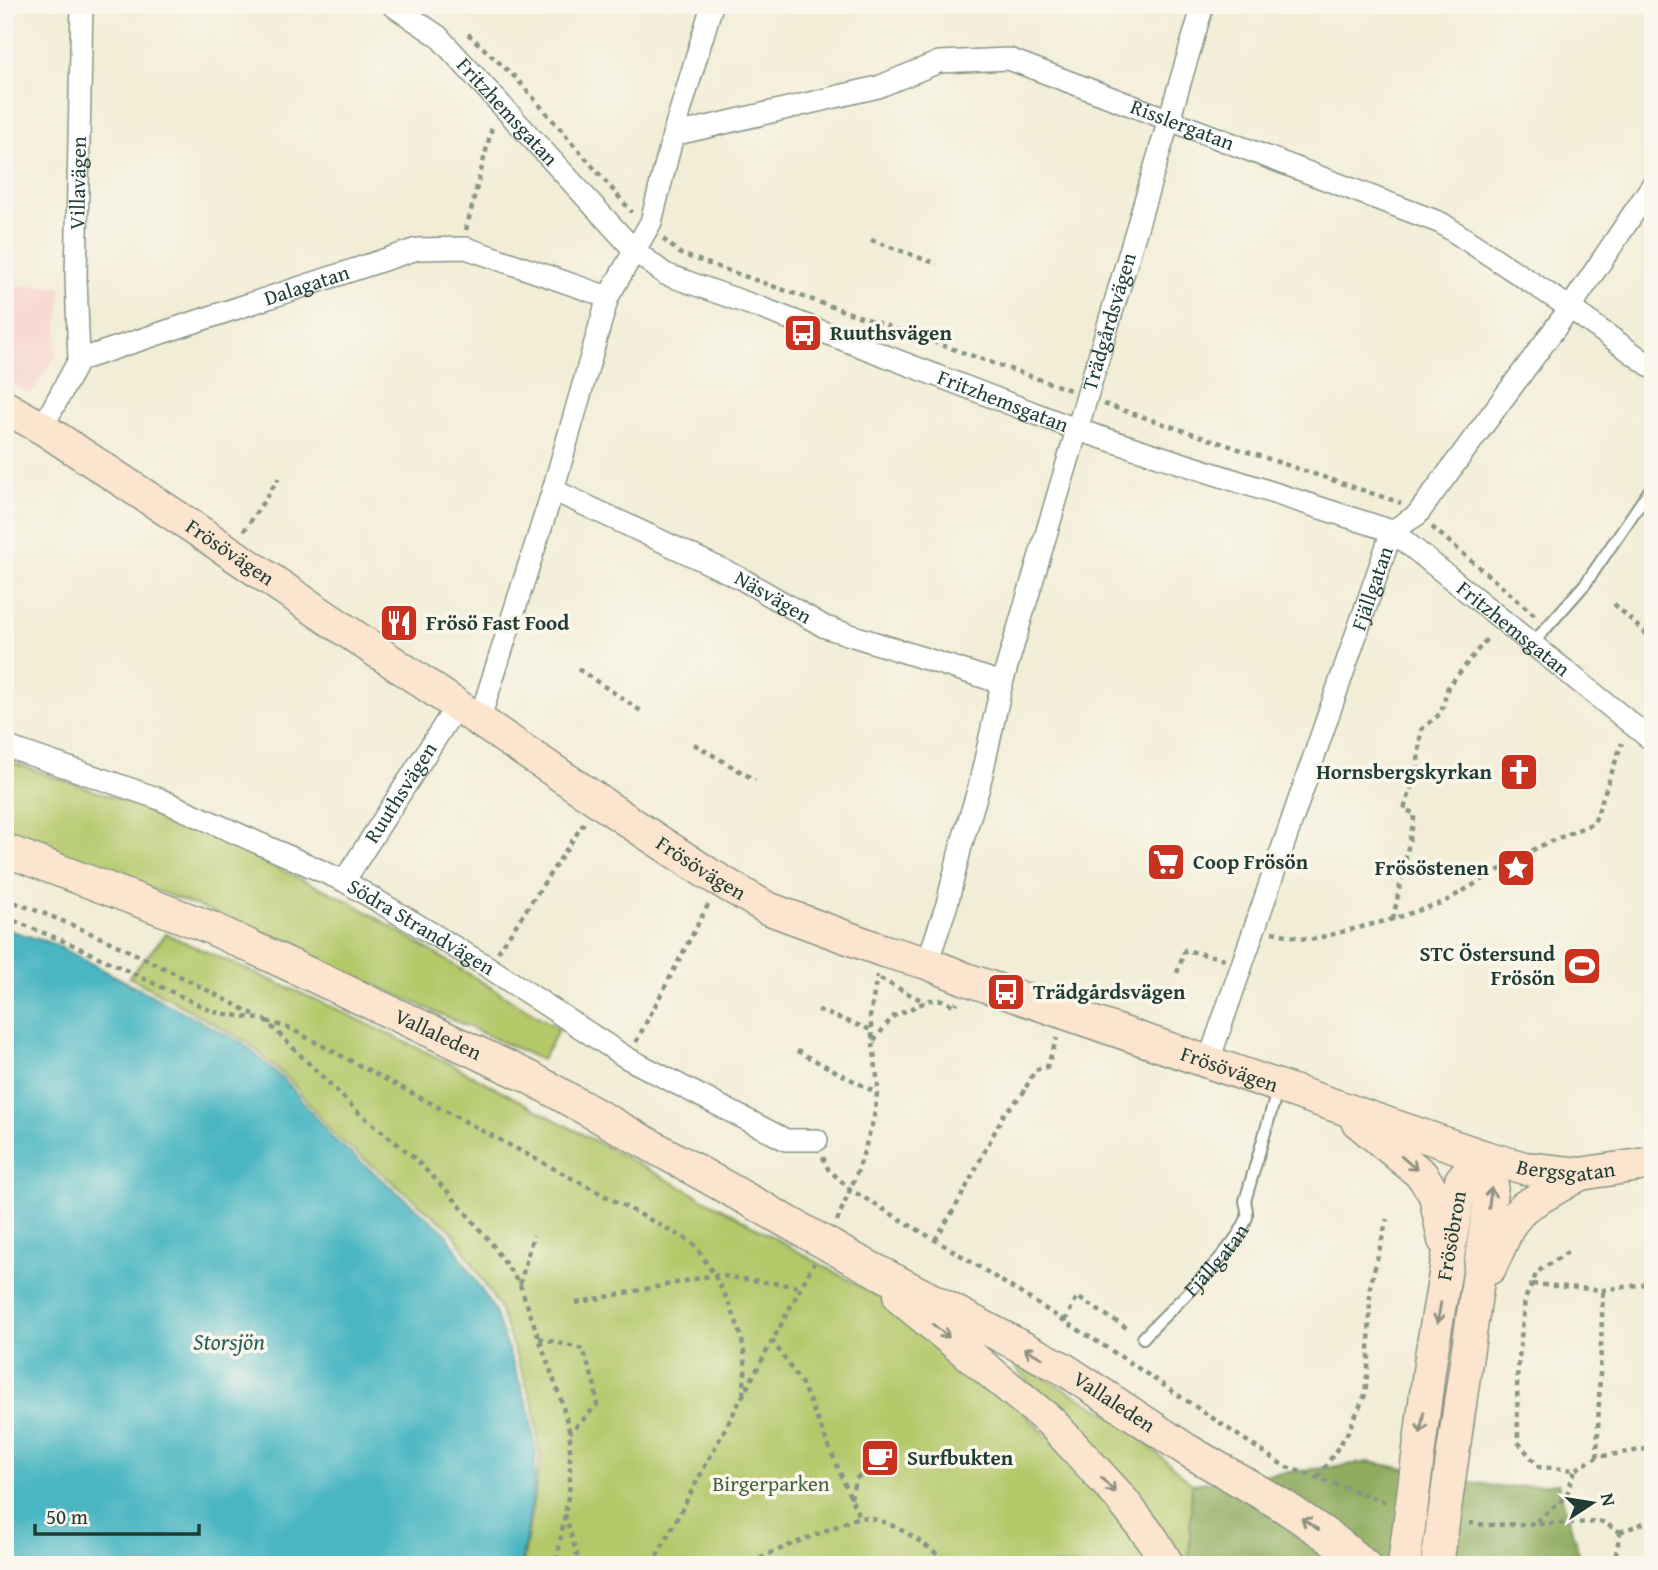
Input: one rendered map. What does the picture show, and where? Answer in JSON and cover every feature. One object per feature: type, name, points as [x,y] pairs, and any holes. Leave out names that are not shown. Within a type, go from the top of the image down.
[{"type":"street","name":"Villavägen","points":[[79,360],[76,277],[82,5]]},
{"type":"street","name":"Fritzhemsgatan","points":[[392,5],[438,36],[635,251],[665,274],[1078,430],[1391,531],[1630,724],[1649,738],[1653,737]]},
{"type":"street","name":"Ruuthsvägen","points":[[344,881],[468,713],[552,490],[608,297],[649,226],[712,5]]},
{"type":"street","name":"Trädgårdsvägen","points":[[927,963],[947,904],[979,787],[1002,683],[1203,5]]},
{"type":"street","name":"Risslergatan","points":[[673,135],[878,87],[939,62],[1009,59],[1441,223],[1570,308],[1653,368]]},
{"type":"street","name":"Fjällgatan","points":[[1209,1060],[1391,531],[1417,515],[1570,308],[1653,184]]},
{"type":"street","name":"Dalagatan","points":[[79,360],[417,249],[466,248],[608,297]]},
{"type":"street","points":[[42,428],[79,360]]},
{"type":"street","name":"Frösövägen","points":[[5,407],[42,428],[230,552],[675,852],[767,908],[878,964],[927,963],[966,979],[1209,1060],[1482,1156]]},
{"type":"street","name":"Näsvägen","points":[[552,490],[740,578],[825,627],[1002,683]]},
{"type":"street","name":"Södra Strandvägen","points":[[5,746],[157,798],[344,881],[488,967],[627,1058],[786,1140],[817,1140]]},
{"type":"street","name":"Vallaleden","points":[[5,850],[209,927],[529,1077],[850,1257],[1064,1369],[1187,1450],[1282,1505],[1335,1541],[1364,1565]]},
{"type":"street","points":[[1337,1105],[1422,1175],[1435,1195],[1448,1259]]},
{"type":"street","name":"Bergsgatan","points":[[1482,1156],[1524,1168],[1580,1174],[1653,1163]]},
{"type":"street","name":"Frösöbron","points":[[1404,1565],[1431,1356],[1461,1180],[1482,1156],[1492,1185],[1437,1565]]},
{"type":"street","points":[[1475,1302],[1510,1224],[1524,1207],[1580,1174]]},
{"type":"street","name":"Vallaleden","points":[[850,1257],[1051,1422],[1119,1496],[1168,1565]]},
{"type":"lane","points":[[1533,643],[1586,583],[1653,485]]},
{"type":"lane","name":"Fjällgatan","points":[[1143,1338],[1205,1274],[1238,1235],[1248,1215],[1245,1201],[1279,1085]]},
{"type":"path","points":[[462,28],[517,79],[630,211],[681,254],[1044,380],[1087,398]]},
{"type":"path","points":[[466,248],[466,229],[494,121],[502,106]]},
{"type":"path","points":[[871,240],[937,264]]},
{"type":"path","points":[[230,552],[279,478]]},
{"type":"path","points":[[1614,604],[1653,640]]},
{"type":"path","points":[[1393,919],[1415,814],[1404,810],[1417,772],[1421,730],[1441,713],[1448,687],[1503,619]]},
{"type":"path","points":[[578,669],[644,713]]},
{"type":"path","points":[[1255,928],[1310,940],[1393,919],[1444,902],[1530,852],[1594,823],[1630,724]]},
{"type":"path","points":[[694,744],[755,780]]},
{"type":"path","points":[[488,967],[588,817]]},
{"type":"path","points":[[627,1058],[712,897]]},
{"type":"path","points":[[5,899],[44,912],[149,960],[265,1020],[291,1029],[692,1242],[715,1275],[732,1311],[745,1360],[743,1393]]},
{"type":"path","points":[[5,917],[73,945],[214,1012],[265,1020],[358,1112],[410,1154],[449,1193],[492,1244],[520,1285],[562,1403],[569,1433],[570,1485],[555,1565]]},
{"type":"path","points":[[1177,973],[1185,950],[1242,964]]},
{"type":"path","points":[[835,1225],[851,1190],[874,1118],[877,1093],[870,1017],[878,964],[927,1001],[892,1017],[873,1042]]},
{"type":"path","points":[[818,1010],[872,1030]]},
{"type":"path","points":[[797,1051],[877,1093]]},
{"type":"path","points":[[935,1240],[959,1201],[1003,1114],[1024,1092],[1035,1070],[1047,1068],[1051,1054]]},
{"type":"path","points":[[817,1140],[828,1169],[851,1190],[1065,1321],[1284,1465],[1395,1506]]},
{"type":"path","points":[[1319,1477],[1348,1432],[1365,1395],[1369,1358],[1370,1287],[1387,1219]]},
{"type":"path","points":[[520,1285],[533,1236]]},
{"type":"path","points":[[1568,1252],[1537,1272],[1525,1299],[1517,1378],[1518,1441],[1539,1467],[1575,1470],[1597,1457],[1653,1448]]},
{"type":"path","points":[[652,1565],[815,1261]]},
{"type":"path","points":[[576,1303],[715,1275],[801,1287]]},
{"type":"path","points":[[1532,1284],[1603,1290],[1653,1283]]},
{"type":"path","points":[[1597,1457],[1603,1290]]},
{"type":"path","points":[[1065,1321],[1077,1297],[1143,1338]]},
{"type":"path","points":[[538,1338],[583,1349],[587,1361],[595,1386],[597,1405],[569,1433]]},
{"type":"path","points":[[772,1340],[802,1384],[859,1517]]},
{"type":"path","points":[[851,1499],[855,1480],[867,1468]]},
{"type":"path","points":[[1536,1522],[1566,1497],[1575,1470]]},
{"type":"path","points":[[565,1513],[577,1555],[589,1565]]},
{"type":"path","points":[[741,1565],[859,1517],[873,1518],[914,1537],[951,1565]]},
{"type":"path","points":[[1457,1522],[1487,1525],[1603,1522],[1620,1532]]},
{"type":"path","points":[[1620,1532],[1653,1522]]},
{"type":"path","points":[[1614,1565],[1620,1532]]},
{"type":"shaded area","points":[[5,286],[62,286],[56,356],[31,394],[5,383]]},
{"type":"green space","points":[[5,760],[142,807],[349,901],[559,1029],[542,1060],[215,913],[5,833]]},
{"type":"green space","name":"Birgerparken","points":[[166,934],[332,1007],[449,1063],[732,1214],[900,1309],[1025,1413],[1115,1510],[1152,1565],[523,1565],[540,1458],[534,1407],[499,1308],[452,1231],[332,1133],[293,1084],[247,1042],[129,977]]},
{"type":"green space","points":[[1007,1358],[1116,1417],[1192,1484],[1189,1565]]},
{"type":"green space","points":[[1370,1462],[1503,1488],[1558,1483],[1582,1565],[1189,1565],[1192,1484]]},
{"type":"water","name":"Storsjön","points":[[5,929],[54,944],[244,1044],[291,1087],[330,1136],[446,1233],[494,1310],[529,1409],[536,1452],[533,1495],[521,1565],[5,1565]]},
{"type":"place","name":"Ruuthsvägen","points":[[803,333]]},
{"type":"place","name":"Frösö Fast Food","points":[[399,623]]},
{"type":"place","name":"Hornsbergskyrkan","points":[[1519,772]]},
{"type":"place","name":"Coop Frösön","points":[[1166,862]]},
{"type":"place","name":"Frösöstenen","points":[[1516,868]]},
{"type":"place","name":"STC Östersund Frösön","points":[[1582,966]]},
{"type":"place","name":"Trädgårdsvägen","points":[[1006,992]]},
{"type":"place","name":"Surfbukten","points":[[880,1458]]}]
